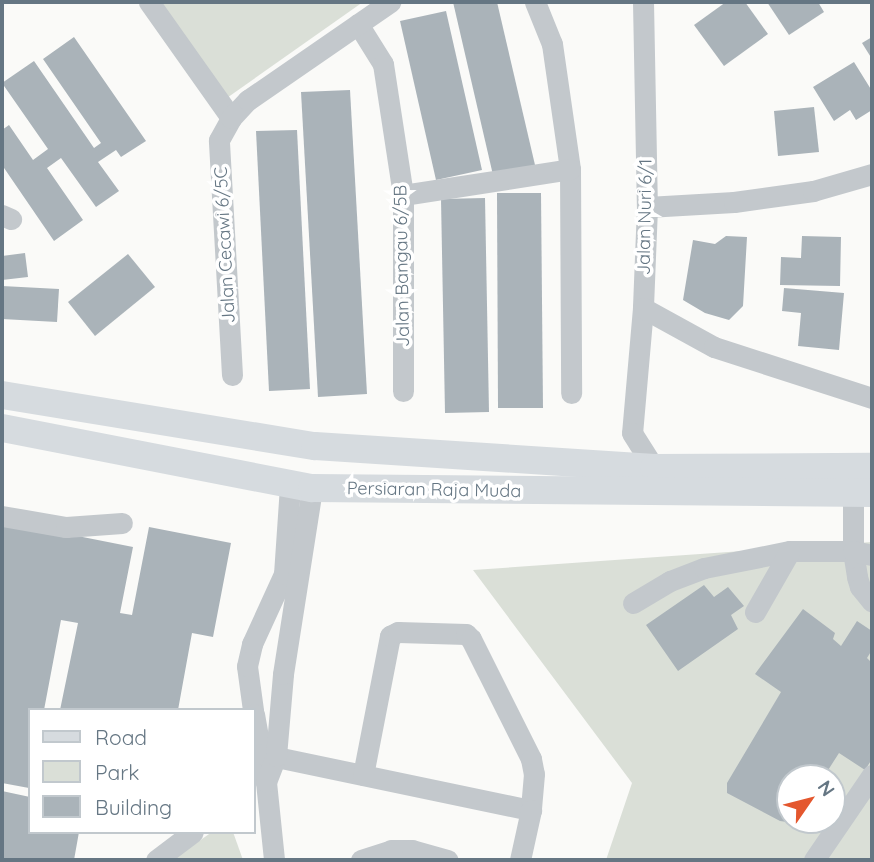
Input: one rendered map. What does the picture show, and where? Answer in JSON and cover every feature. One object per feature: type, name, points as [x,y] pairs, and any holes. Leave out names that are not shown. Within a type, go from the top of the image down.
[{"type":"main road","name":"Persiaran Raja Muda","points":[[2,395],[304,444],[654,468],[872,467]]},
{"type":"main road","name":"Persiaran Raja Muda","points":[[2,428],[301,486],[862,493]]},
{"type":"main road","points":[[301,486],[304,444]]},
{"type":"street","points":[[149,2],[231,118],[248,100],[390,2]]},
{"type":"street","points":[[536,2],[552,44],[570,169],[571,393]]},
{"type":"street","name":"Jalan Nuri 6/1","points":[[632,433],[643,308],[647,206],[643,2]]},
{"type":"street","name":"Jalan Bangau 6/5B","points":[[358,24],[383,64],[404,195],[403,391]]},
{"type":"street","name":"Jalan Cecawi 6/5C","points":[[231,118],[219,141],[232,375]]},
{"type":"street","points":[[404,195],[570,169]]},
{"type":"street","points":[[647,206],[734,202],[787,195],[872,174]]},
{"type":"street","points":[[643,308],[714,347],[872,398]]},
{"type":"street","points":[[601,464],[632,433],[654,468]]},
{"type":"street","points":[[252,708],[247,666],[251,644],[284,574],[301,486]]},
{"type":"street","points":[[274,860],[266,782],[283,674],[301,486]]},
{"type":"street","points":[[862,493],[860,587],[872,603]]},
{"type":"street","points":[[2,516],[66,527],[122,523]]},
{"type":"street","points":[[633,603],[687,573],[790,551],[862,553]]},
{"type":"street","points":[[755,612],[790,551]]},
{"type":"street","points":[[363,775],[390,636],[398,632],[460,632],[471,639],[531,759],[534,774],[531,810],[520,860]]},
{"type":"street","points":[[256,720],[269,755]]},
{"type":"street","points":[[269,755],[531,810]]},
{"type":"street","points":[[814,860],[872,775]]},
{"type":"street","points":[[156,860],[190,834]]},
{"type":"street","points":[[361,860],[391,850],[412,850],[448,860]]},
{"type":"green space","points":[[160,2],[363,2],[224,100]]},
{"type":"green space","points":[[872,542],[872,860],[606,860],[632,783],[473,570]]},
{"type":"green space","points":[[209,834],[234,834],[243,860],[172,860]]},
{"type":"building","points":[[453,2],[497,2],[535,165],[493,175]]},
{"type":"building","points":[[726,2],[745,2],[768,34],[724,66],[694,25]]},
{"type":"building","points":[[767,2],[818,2],[824,12],[789,35]]},
{"type":"building","points":[[446,11],[482,170],[436,180],[400,21]]},
{"type":"building","points":[[74,37],[146,141],[121,157],[116,150],[98,162],[119,191],[96,207],[61,158],[47,168],[83,220],[54,241],[2,165],[2,130],[9,125],[33,160],[48,149],[2,83],[34,61],[94,148],[101,143],[43,59]]},
{"type":"building","points":[[872,37],[872,59],[862,43]]},
{"type":"building","points":[[854,62],[872,91],[872,110],[856,120],[850,110],[834,121],[813,87]]},
{"type":"building","points":[[350,90],[367,394],[318,397],[301,92]]},
{"type":"building","points":[[814,107],[819,152],[778,156],[774,111]]},
{"type":"building","points":[[297,130],[310,389],[269,391],[256,131]]},
{"type":"building","points":[[497,193],[541,193],[543,408],[498,408]]},
{"type":"building","points":[[485,198],[489,412],[445,413],[441,199]]},
{"type":"building","points":[[726,236],[747,237],[743,306],[729,320],[705,313],[683,300],[693,240],[715,244]]},
{"type":"building","points":[[802,236],[841,237],[840,286],[780,285],[781,257],[801,258]]},
{"type":"building","points":[[25,253],[28,277],[2,280],[2,256]]},
{"type":"building","points":[[128,254],[155,287],[95,336],[68,302]]},
{"type":"building","points":[[2,286],[59,289],[57,322],[2,319]]},
{"type":"building","points":[[784,288],[844,293],[839,350],[798,346],[801,313],[782,311]]},
{"type":"building","points":[[2,521],[133,547],[120,613],[132,615],[149,527],[231,543],[213,637],[192,633],[178,708],[60,708],[78,623],[61,620],[44,708],[28,708],[28,788],[2,783]]},
{"type":"building","points":[[704,585],[714,597],[728,587],[744,606],[731,615],[738,629],[678,671],[646,625]]},
{"type":"building","points":[[803,609],[835,633],[833,639],[841,646],[857,621],[872,631],[872,650],[867,658],[872,663],[872,759],[865,770],[839,753],[832,764],[776,764],[776,819],[727,793],[727,783],[781,692],[755,674]]},
{"type":"building","points":[[2,791],[28,797],[28,834],[79,834],[74,860],[2,860]]}]
